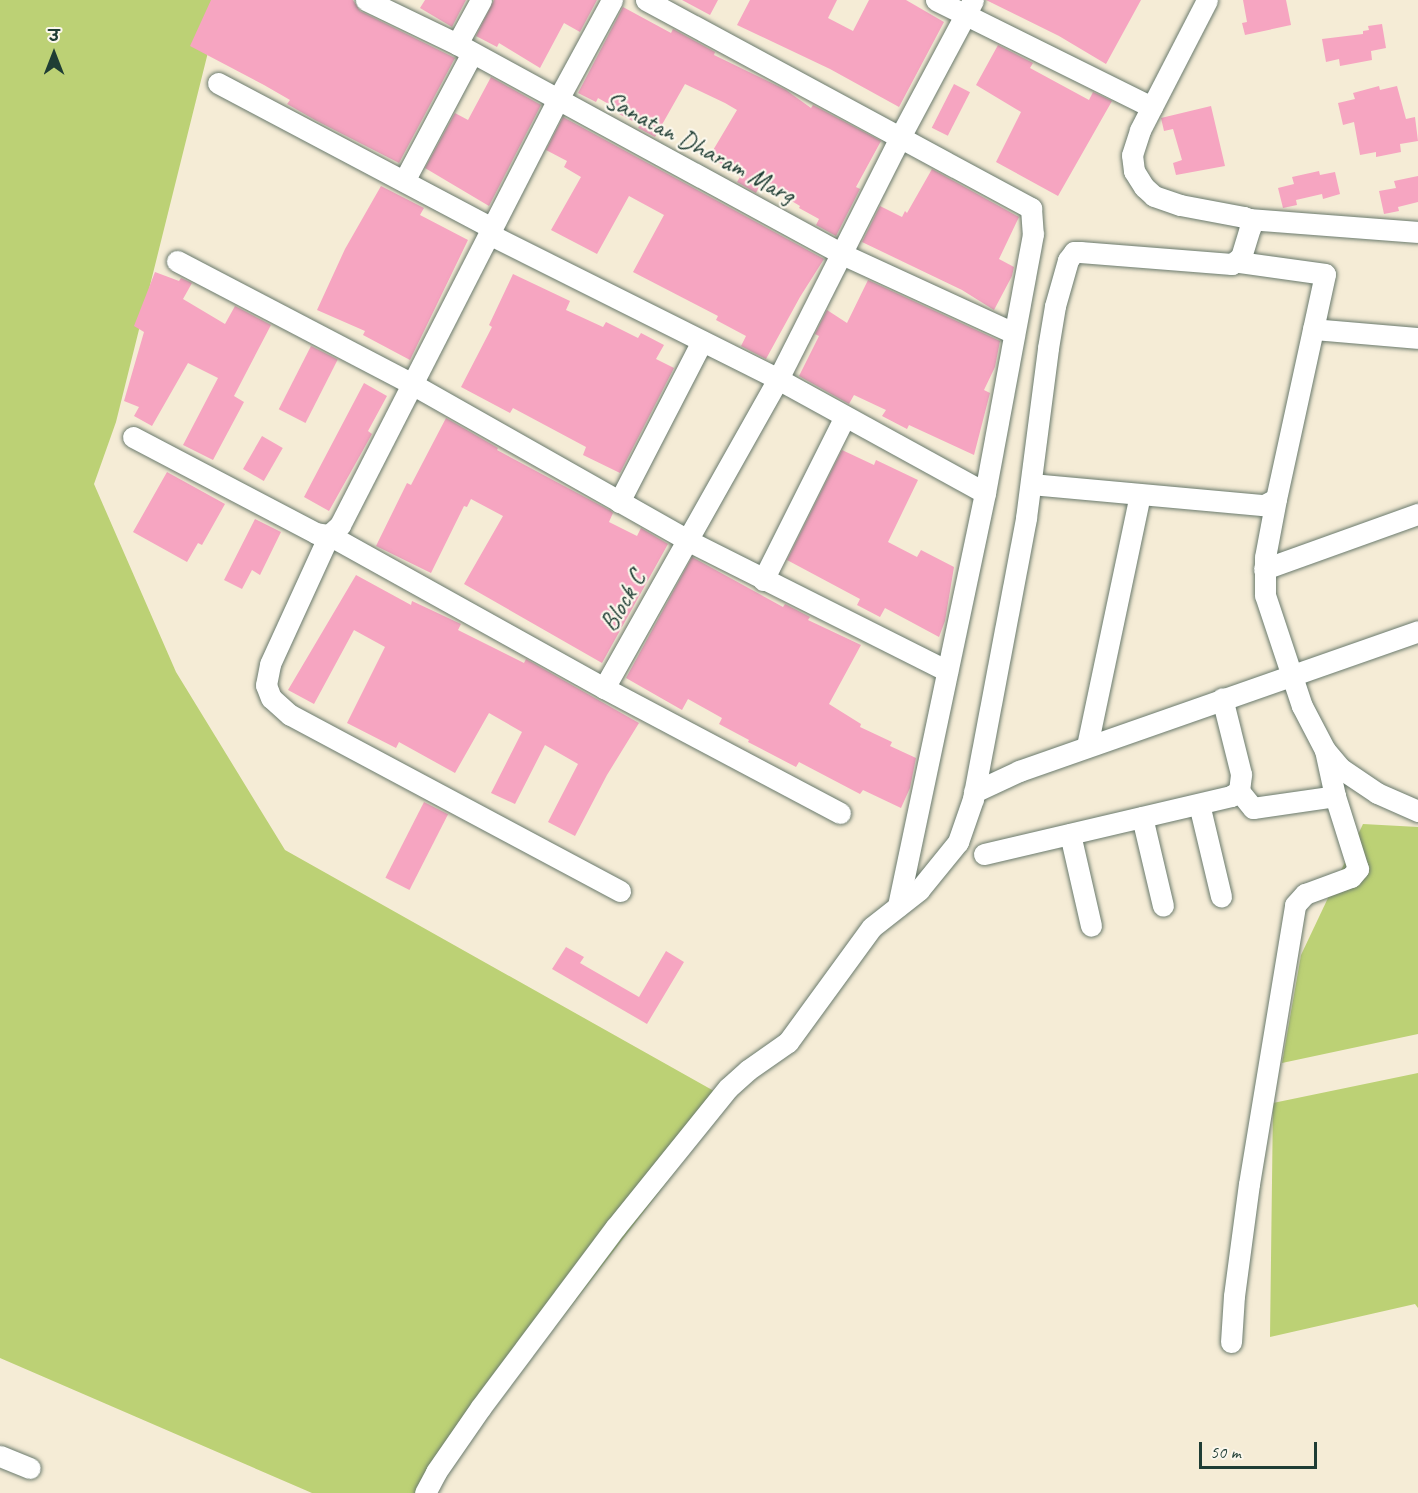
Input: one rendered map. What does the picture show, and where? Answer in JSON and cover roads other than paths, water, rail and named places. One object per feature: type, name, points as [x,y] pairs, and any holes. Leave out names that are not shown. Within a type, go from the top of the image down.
[{"type":"street","name":"Sanatan Dharam Marg","points":[[366,0],[464,48],[557,101],[842,254],[1014,333]]},
{"type":"street","points":[[404,181],[464,48],[481,0]]},
{"type":"street","points":[[612,0],[490,231],[349,511],[340,525],[329,535],[270,664],[266,685],[271,698],[290,715],[620,891]]},
{"type":"street","points":[[646,0],[1031,208],[1033,234],[984,493],[950,666],[947,671],[898,906]]},
{"type":"street","points":[[936,0],[969,8],[1152,107]]},
{"type":"street","points":[[1207,0],[1140,130],[1132,155],[1134,171],[1144,187],[1166,201],[1249,219],[1418,232]]},
{"type":"street","name":"Block C","points":[[604,688],[689,541],[778,379],[900,137],[969,8]]},
{"type":"street","points":[[218,83],[404,181],[490,231],[778,379],[984,493]]},
{"type":"street","points":[[1238,261],[1250,228],[1249,219]]},
{"type":"street","points":[[425,1493],[436,1472],[481,1407],[615,1228],[720,1097],[738,1078],[788,1042],[872,927],[919,890],[948,857],[965,828],[974,792],[1031,484],[1038,412],[1055,306],[1070,255],[1080,252],[1222,264],[1238,261],[1324,273],[1276,499],[1264,569],[1268,609],[1302,706],[1325,750],[1340,768],[1356,781],[1418,811]]},
{"type":"street","points":[[177,261],[412,384],[689,541],[947,671]]},
{"type":"street","points":[[1313,329],[1418,338]]},
{"type":"street","points":[[619,502],[702,341]]},
{"type":"street","points":[[763,579],[845,416]]},
{"type":"street","points":[[133,437],[316,533],[329,535],[604,688],[840,813]]},
{"type":"street","points":[[1031,484],[1264,505],[1276,499]]},
{"type":"street","points":[[1087,746],[1140,495]]},
{"type":"street","points":[[1264,569],[1418,514]]},
{"type":"street","points":[[974,792],[1019,771],[1087,746],[1418,631]]},
{"type":"street","points":[[1222,698],[1241,774],[1239,791],[1253,808],[1335,796]]},
{"type":"street","points":[[1232,1342],[1234,1296],[1249,1184],[1294,905],[1305,894],[1351,877],[1358,869],[1335,796],[1325,750]]},
{"type":"street","points":[[984,854],[1231,796],[1239,791]]},
{"type":"street","points":[[1198,804],[1221,896]]},
{"type":"street","points":[[1142,817],[1163,906]]},
{"type":"street","points":[[1070,834],[1091,926]]},
{"type":"street","points":[[0,1456],[30,1468]]}]
